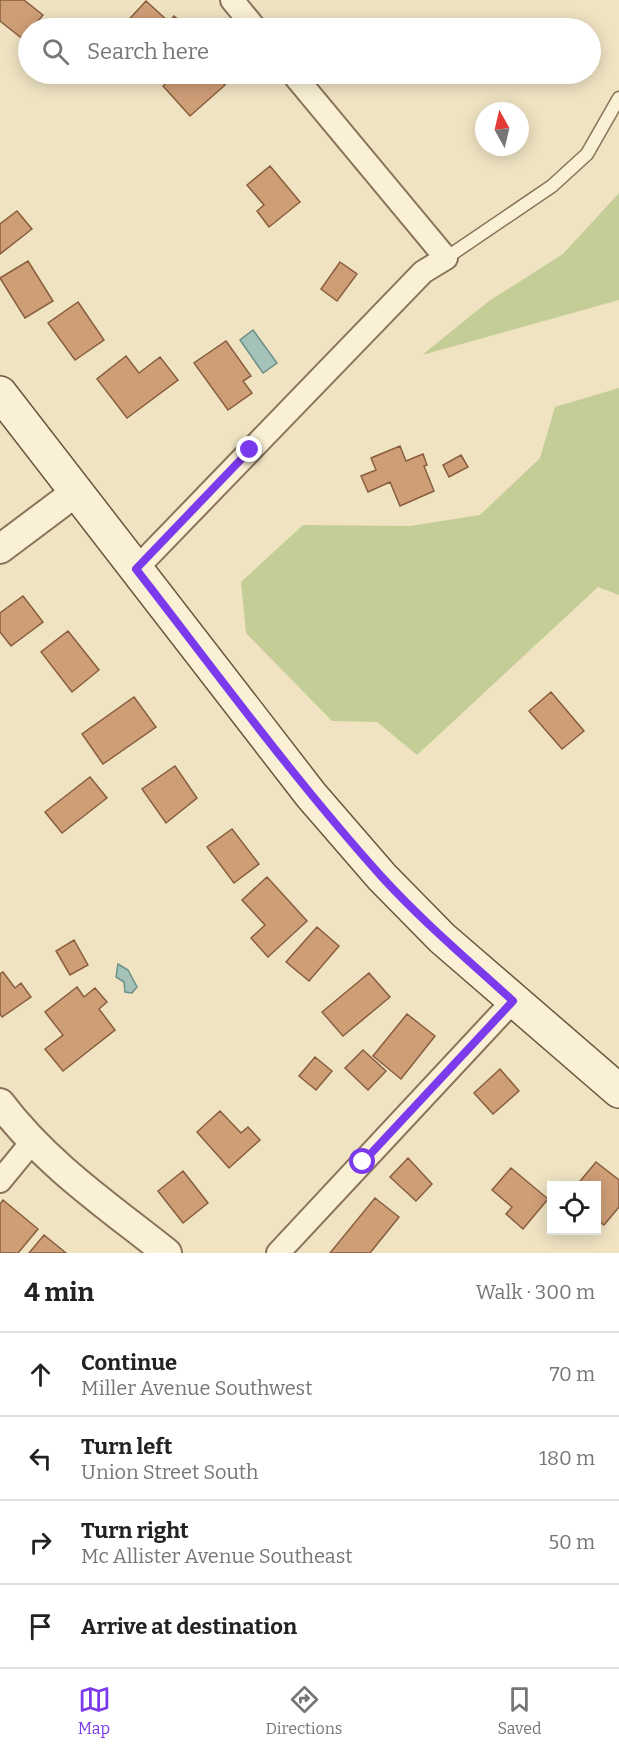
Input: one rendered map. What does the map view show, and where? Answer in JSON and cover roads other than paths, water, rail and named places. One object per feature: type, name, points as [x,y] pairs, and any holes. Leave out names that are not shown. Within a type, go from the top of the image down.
[{"type":"main road","points":[[0,393],[311,795],[366,859],[442,938],[619,1091]]},
{"type":"street","points":[[232,0],[247,18]]},
{"type":"street","points":[[136,569],[423,272],[446,258],[301,84]]},
{"type":"street","points":[[0,549],[76,492]]},
{"type":"street","points":[[278,1253],[513,1001]]},
{"type":"street","points":[[0,1103],[32,1142],[56,1165],[167,1253]]},
{"type":"street","points":[[0,1181],[32,1142]]},
{"type":"lane","points":[[446,258],[543,192],[587,154],[619,98]]},
{"type":"water","points":[[253,330],[277,363],[263,373],[240,340]]},
{"type":"water","points":[[118,964],[128,970],[137,987],[132,993],[125,992],[124,982],[116,977]]}]
